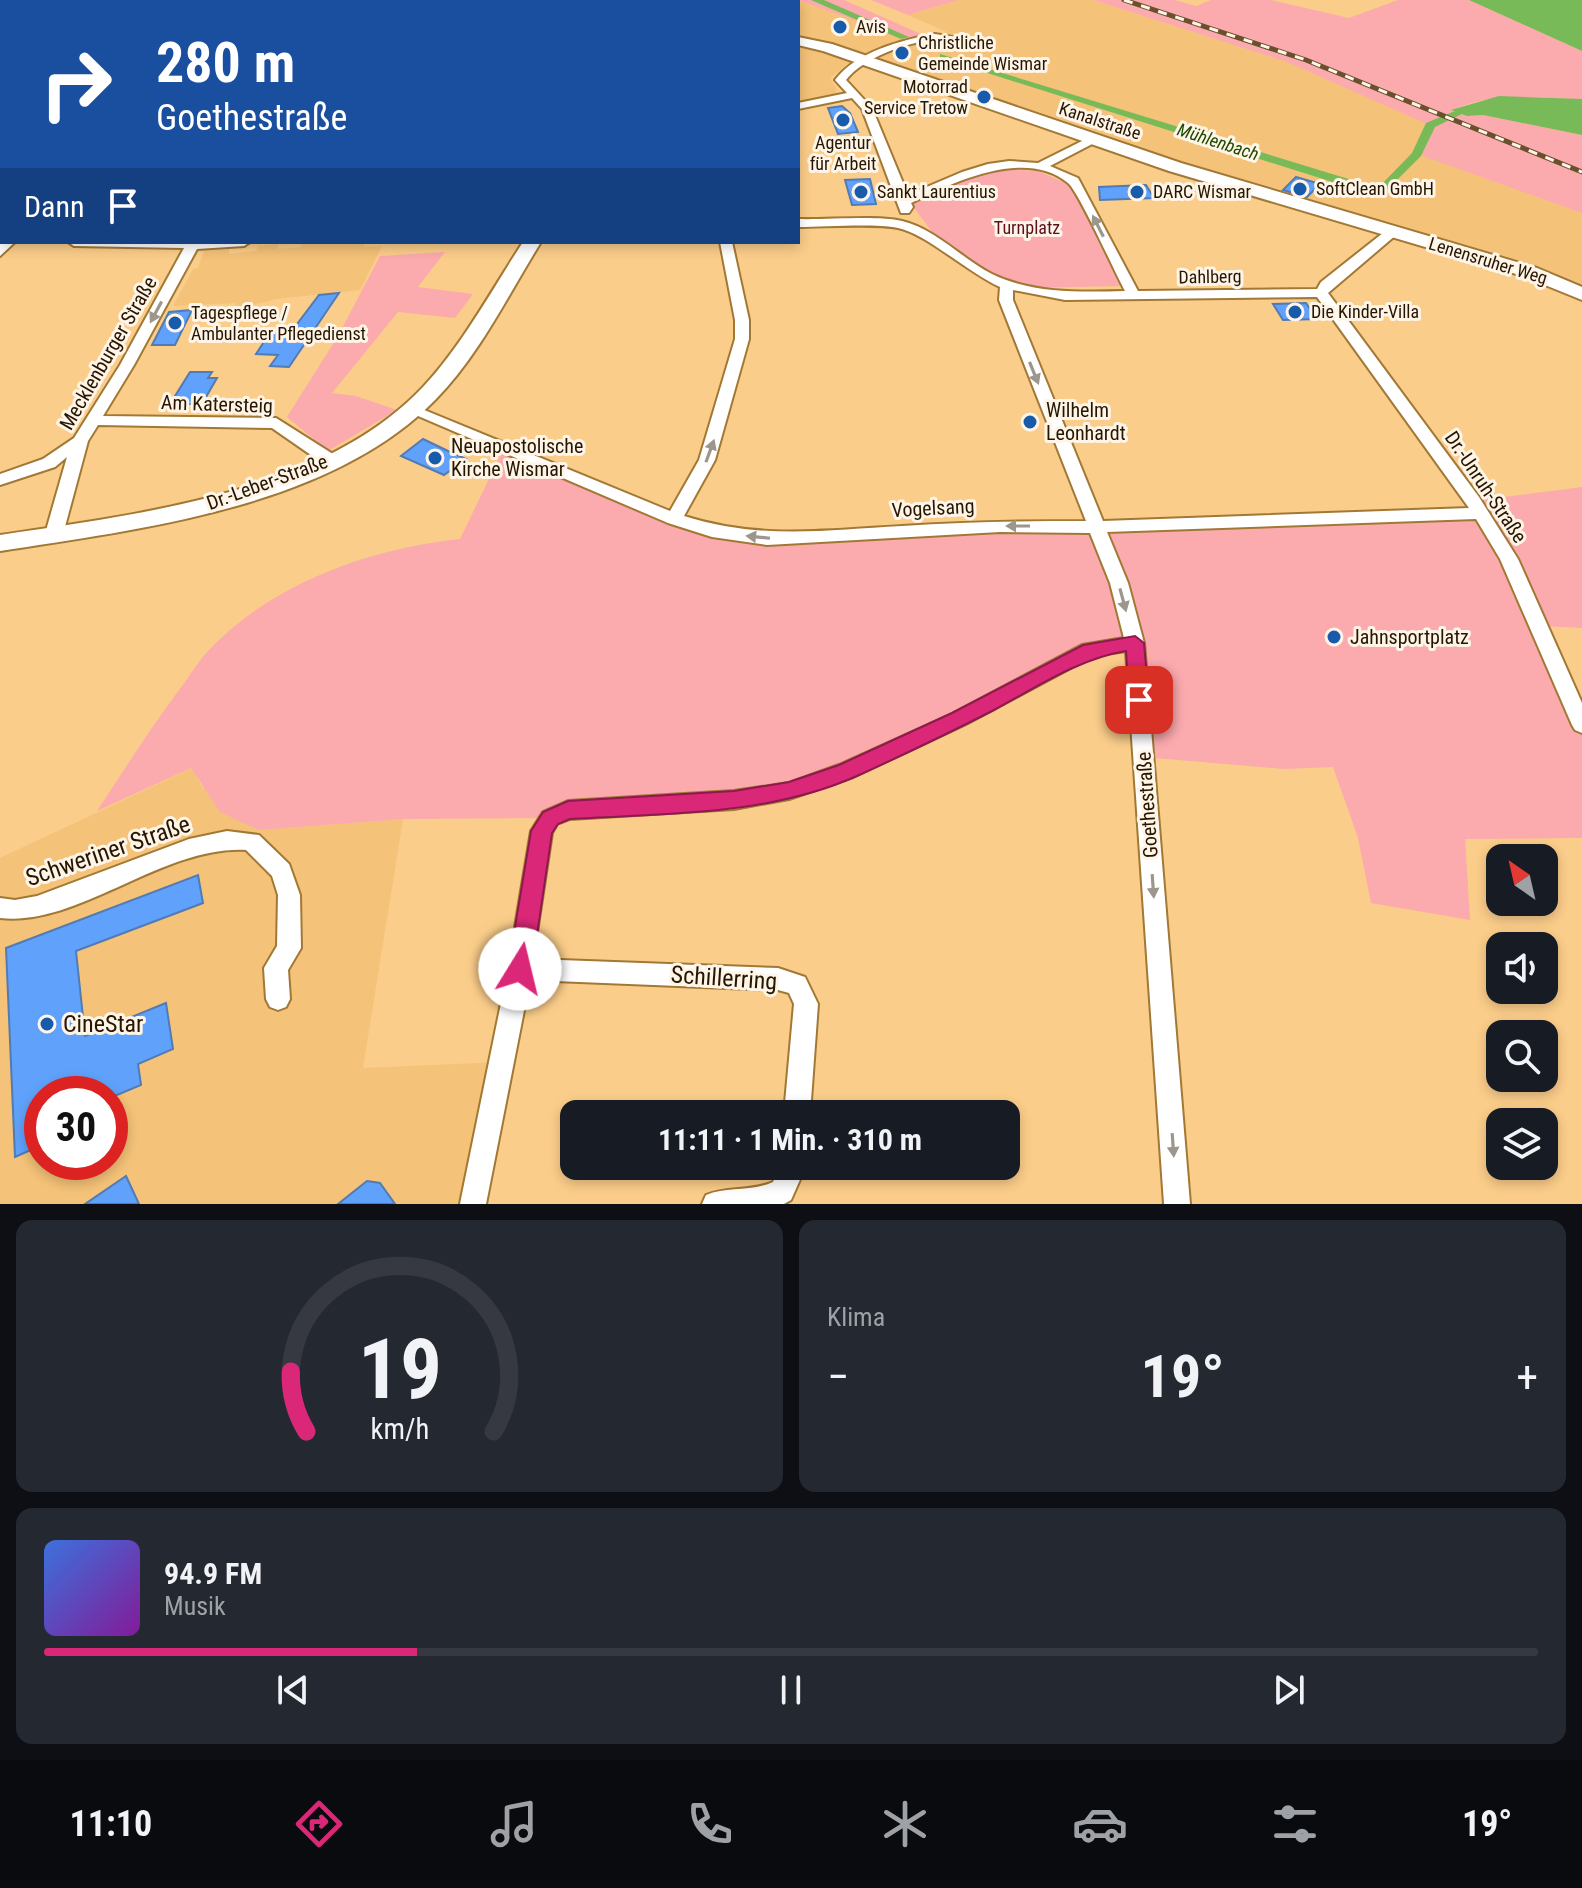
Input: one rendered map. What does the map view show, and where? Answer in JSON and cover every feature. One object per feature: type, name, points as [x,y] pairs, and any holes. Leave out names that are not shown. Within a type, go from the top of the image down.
[{"type":"street","points":[[900,224],[907,207],[867,108],[840,80],[843,73],[865,61],[930,38],[946,37],[966,44]]},
{"type":"street","name":"Kanalstraße","points":[[800,42],[1092,140],[1392,232]]},
{"type":"street","points":[[800,106],[852,95]]},
{"type":"street","points":[[1042,166],[1092,140]]},
{"type":"street","points":[[904,202],[961,173],[1003,166],[1042,166],[1074,181],[1134,296]]},
{"type":"street","points":[[800,223],[900,224],[919,232],[986,276],[1006,293]]},
{"type":"street","points":[[1321,293],[1326,285],[1392,232]]},
{"type":"street","name":"Lenensruher Weg","points":[[1392,232],[1530,272],[1582,294]]},
{"type":"street","name":"Mecklenburger Straße","points":[[54,534],[80,441],[127,365],[193,244]]},
{"type":"street","name":"Dr.-Leber-Straße","points":[[0,543],[127,523],[223,501],[330,460],[370,439],[412,410],[448,370],[531,244]]},
{"type":"street","points":[[674,519],[707,460],[742,339],[742,320],[726,244]]},
{"type":"street","name":"Dahlberg","points":[[1006,293],[1134,296],[1321,293]]},
{"type":"street","name":"Goethestraße","points":[[1006,293],[1119,583],[1135,643],[1177,1204]]},
{"type":"street","name":"Dr.-Unruh-Straße","points":[[1321,293],[1480,513],[1509,559],[1582,725]]},
{"type":"street","name":"Vogelsang","points":[[412,410],[674,519],[712,531],[767,539],[1000,526],[1096,527],[1480,513]]},
{"type":"street","name":"Am Katersteig","points":[[91,420],[276,423],[330,460]]},
{"type":"street","points":[[0,480],[49,463],[80,441]]},
{"type":"street","points":[[0,480],[70,473]]},
{"type":"street","points":[[473,1204],[520,969],[542,831],[550,818],[568,810],[734,800],[789,791],[846,771],[959,719],[1089,650],[1135,643]]},
{"type":"street","name":"Schweriner Straße","points":[[0,908],[8,912],[39,905],[189,848],[227,839],[251,841],[281,871],[289,895],[289,948],[276,968],[278,999]]},
{"type":"street","name":"Schillerring","points":[[520,969],[778,979],[797,985],[806,1004],[798,1100]]},
{"type":"street","points":[[715,1204],[758,1202],[782,1191],[787,1180]]},
{"type":"shaded area","points":[[958,0],[1093,0],[1287,62],[1430,125],[1418,154],[1582,213],[1582,287],[1026,115],[800,36],[800,1],[916,42],[947,32],[908,15]]},
{"type":"shaded area","points":[[1469,0],[1582,0],[1582,51]]},
{"type":"shaded area","points":[[800,46],[850,62],[830,78],[837,90],[835,95],[800,102]]},
{"type":"shaded area","points":[[1499,96],[1582,99],[1582,135],[1483,115],[1467,116],[1451,110]]},
{"type":"shaded area","points":[[278,244],[278,249],[301,247],[302,244],[382,246],[360,290],[276,299],[249,306],[235,307],[235,303],[173,306],[193,269],[198,268],[204,251],[229,249],[229,254],[256,251],[258,246]]},
{"type":"shaded area","points":[[192,768],[202,787],[259,830],[403,819],[363,1068],[502,1062],[473,1204],[0,1204],[0,858]]},
{"type":"green space","points":[[800,0],[844,0],[930,38],[916,42]]},
{"type":"green space","points":[[871,0],[958,0],[908,15]]},
{"type":"green space","points":[[1093,0],[1175,0],[1196,6],[1211,0],[1271,0],[1349,18],[1398,0],[1469,0],[1582,51],[1582,99],[1500,98],[1468,104],[1452,111],[1582,135],[1582,213],[1417,154],[1429,125],[1287,62]]},
{"type":"green space","name":"Turnplatz","points":[[1038,171],[1070,185],[1123,286],[1021,288],[990,275],[938,240],[909,201],[924,186],[983,172]]},
{"type":"green space","points":[[445,252],[418,287],[473,294],[455,318],[398,312],[332,393],[356,396],[397,410],[328,451],[287,417],[338,336],[380,256]]},
{"type":"green space","points":[[504,448],[674,519],[767,539],[1479,513],[1473,501],[1582,487],[1582,628],[1540,626],[1582,725],[1582,838],[1465,839],[1470,920],[1371,903],[1358,838],[1333,767],[1284,769],[1143,757],[1135,643],[1089,650],[789,791],[550,818],[403,819],[259,830],[220,812],[191,768],[97,811],[197,665],[233,627],[261,606],[324,573],[392,551],[460,539]]},
{"type":"building","points":[[842,106],[850,113],[858,132],[838,134],[828,108]]},
{"type":"building","name":"SoftClean GmbH","points":[[1296,177],[1320,184],[1307,197],[1283,190]]},
{"type":"building","name":"Sankt Laurentius","points":[[870,179],[876,204],[852,205],[845,180]]},
{"type":"building","points":[[1146,185],[1154,198],[1100,200],[1099,187]]},
{"type":"building","points":[[339,293],[289,367],[270,366],[278,355],[256,354],[271,331],[291,332],[319,295]]},
{"type":"building","name":"Die Kinder-Villa","points":[[1306,303],[1317,319],[1283,320],[1273,304]]},
{"type":"building","name":"Tagespflege / Ambulanter Pflegedienst","points":[[192,310],[175,345],[152,345],[169,312]]},
{"type":"building","points":[[190,372],[212,372],[208,378],[217,378],[202,404],[170,404]]},
{"type":"building","name":"Neuapostolische Kirche Wismar","points":[[423,439],[466,459],[444,475],[401,456]]},
{"type":"building","name":"CineStar","points":[[198,875],[203,903],[76,951],[85,1036],[166,1003],[173,1049],[138,1064],[141,1085],[128,1090],[128,1076],[24,1076],[24,1153],[15,1157],[6,948]]},
{"type":"building","points":[[120,1180],[128,1180],[139,1204],[85,1204]]},
{"type":"building","points":[[367,1181],[380,1183],[395,1204],[338,1204]]},
{"type":"waterway","name":"Mühlenbach","points":[[816,0],[904,37]]},
{"type":"waterway","name":"Mühlenbach","points":[[944,56],[1380,193],[1417,154],[1430,125],[1459,113]]},
{"type":"railway","points":[[1124,0],[1306,60],[1582,172]]},
{"type":"place","name":"Avis","points":[[840,27]]},
{"type":"place","name":"Christliche Gemeinde Wismar","points":[[902,53]]},
{"type":"place","name":"Motorrad Service Tretow","points":[[984,97]]},
{"type":"place","name":"Agentur für Arbeit","points":[[843,120]]},
{"type":"place","name":"SoftClean GmbH","points":[[1300,189]]},
{"type":"place","name":"Sankt Laurentius","points":[[861,192]]},
{"type":"place","name":"DARC Wismar","points":[[1137,192]]},
{"type":"place","name":"Die Kinder-Villa","points":[[1295,312]]},
{"type":"place","name":"Tagespflege / Ambulanter Pflegedienst","points":[[175,323]]},
{"type":"place","name":"Wilhelm Leonhardt","points":[[1030,422]]},
{"type":"place","name":"Neuapostolische Kirche Wismar","points":[[435,458]]},
{"type":"place","name":"Jahnsportplatz","points":[[1334,637]]},
{"type":"place","name":"CineStar","points":[[47,1024]]},
{"type":"route","points":[[520,969],[542,831],[550,818],[568,810],[734,800],[789,791],[846,771],[959,719],[1089,650],[1135,643],[1139,700]]}]
